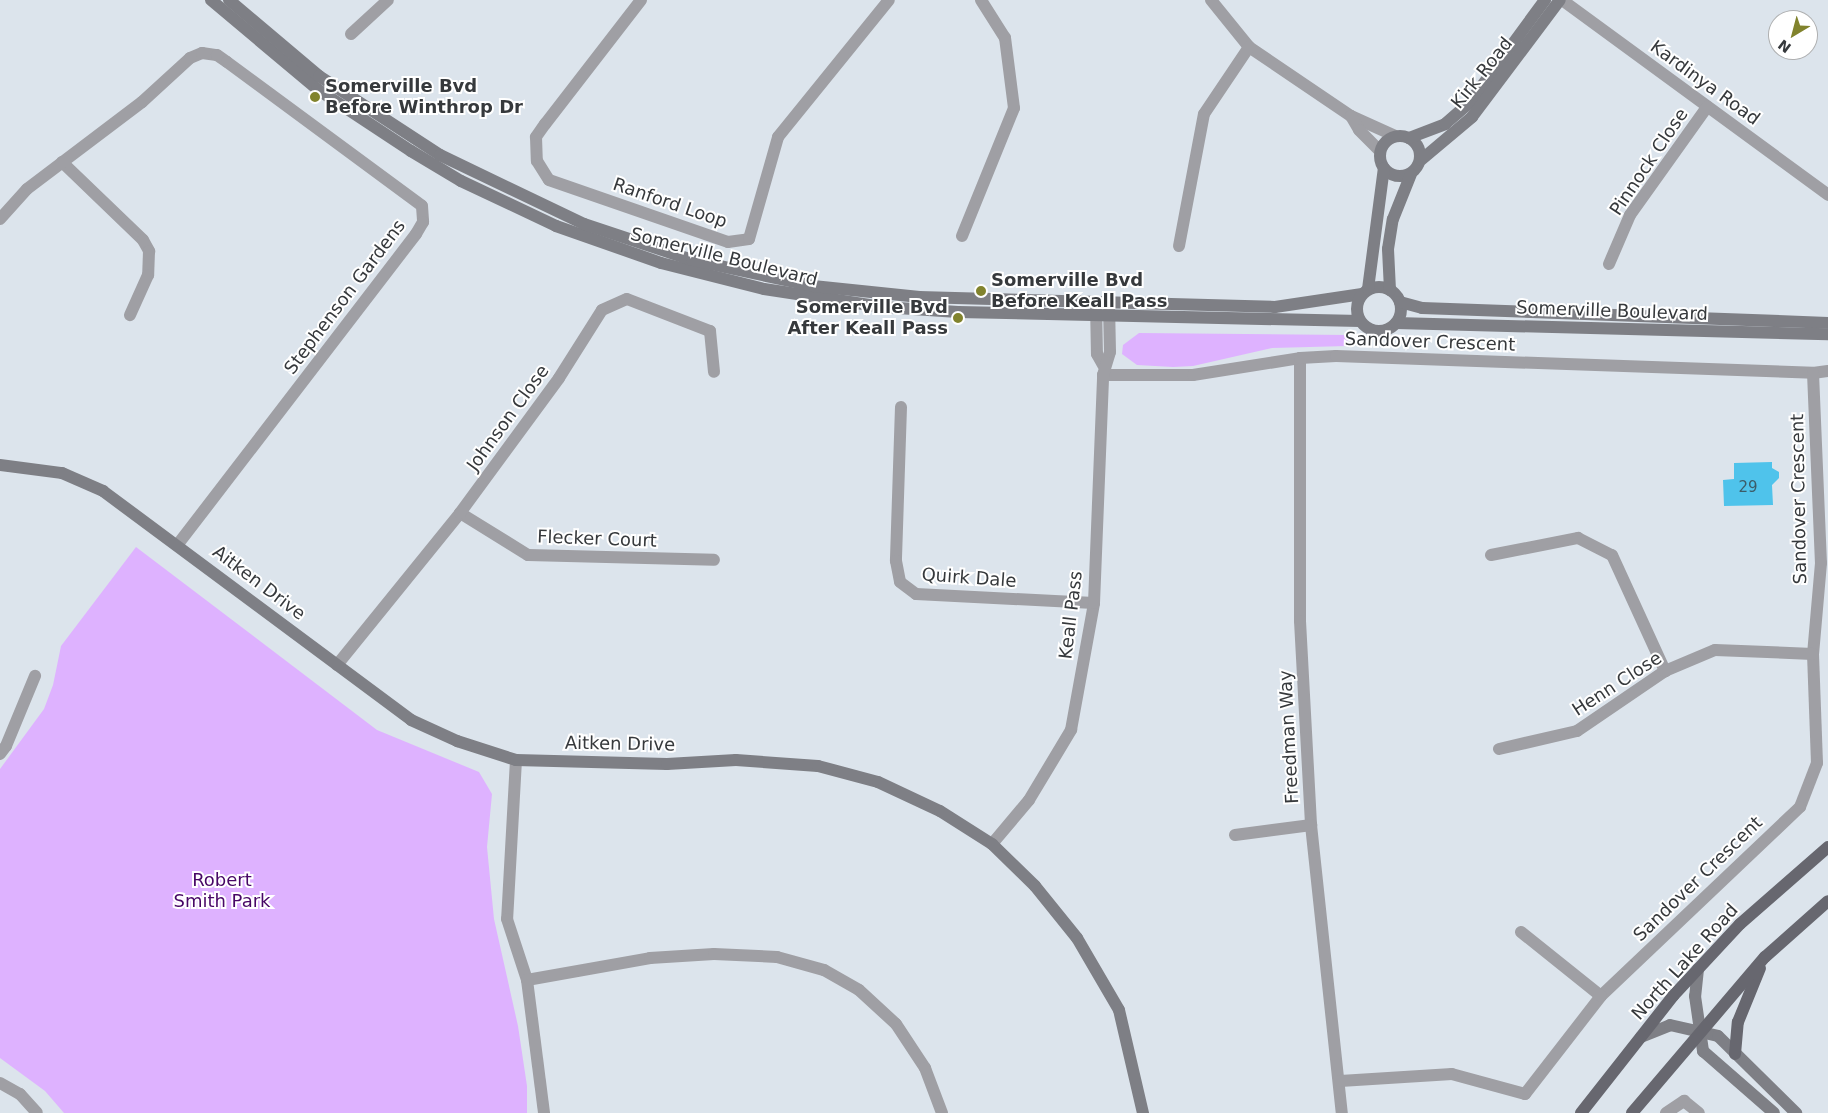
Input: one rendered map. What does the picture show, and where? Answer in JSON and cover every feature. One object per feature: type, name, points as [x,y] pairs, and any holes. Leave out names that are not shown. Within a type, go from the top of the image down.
[{"type":"main road","name":"Somerville Boulevard","points":[[212,0],[317,89],[410,151],[506,203],[607,245],[698,272],[820,299],[958,312],[1275,307],[1305,305],[1365,292]]},
{"type":"main road","name":"Somerville Boulevard","points":[[229,0],[320,76],[440,155],[537,204],[642,245],[692,260],[813,286],[919,297],[1102,309],[1360,321]]},
{"type":"main road","name":"Kirk Road","points":[[1410,138],[1445,124],[1465,107],[1545,0]]},
{"type":"main road","name":"Kirk Road","points":[[1421,160],[1472,116],[1561,0]]},
{"type":"main road","points":[[1395,136],[1410,138],[1419,147],[1421,160],[1411,174],[1393,219],[1388,249],[1390,290],[1400,302],[1401,309],[1396,323],[1378,331],[1360,321],[1356,307],[1365,292],[1384,168],[1380,151],[1386,141],[1395,136]]},
{"type":"main road","points":[[1384,168],[1393,175],[1411,174]]},
{"type":"main road","points":[[1365,292],[1376,287],[1390,290]]},
{"type":"main road","name":"Somerville Boulevard","points":[[1400,302],[1422,308],[1828,323]]},
{"type":"main road","name":"Somerville Boulevard","points":[[1396,323],[1828,334]]},
{"type":"main road","name":"Aitken Drive","points":[[0,464],[62,473],[103,490],[178,544],[411,720],[457,741],[516,760],[668,764],[736,760],[818,766],[878,782],[940,811],[992,844],[1035,886],[1077,938],[1119,1010],[1143,1113]]},
{"type":"main road","name":"North Lake Road","points":[[1581,1113],[1640,1037],[1698,969],[1740,924],[1828,847]]},
{"type":"main road","points":[[1632,1113],[1700,1030],[1765,956],[1828,901]]},
{"type":"main road","points":[[1735,1054],[1738,1022],[1765,956]]},
{"type":"main road","points":[[1698,969],[1695,996],[1703,1051],[1774,1113]]},
{"type":"main road","points":[[1640,1037],[1670,1025],[1700,1030],[1718,1036],[1796,1113]]},
{"type":"street","points":[[351,34],[388,0]]},
{"type":"street","name":"Ranford Loop","points":[[641,0],[545,124],[536,138],[537,161],[549,180],[728,242],[749,239],[778,137],[889,0]]},
{"type":"street","points":[[962,236],[1014,108],[1005,38],[981,0]]},
{"type":"street","points":[[1211,0],[1249,47],[1351,116],[1395,136]]},
{"type":"street","name":"Kardinya Road","points":[[1561,0],[1828,194]]},
{"type":"street","points":[[1179,246],[1204,114],[1249,47]]},
{"type":"street","name":"Stephenson Gardens","points":[[0,219],[27,189],[142,102],[190,58],[209,52],[422,206],[423,222],[416,234],[178,544]]},
{"type":"street","name":"Pinnock Close","points":[[1609,264],[1630,216],[1707,107]]},
{"type":"street","points":[[1351,116],[1359,130],[1380,151]]},
{"type":"street","points":[[62,162],[143,240],[149,251],[148,275],[130,315]]},
{"type":"street","name":"Johnson Close","points":[[337,664],[460,513],[559,378],[602,310],[627,299],[710,331],[714,372]]},
{"type":"street","name":"Keall Pass","points":[[992,844],[1029,800],[1071,730],[1094,603],[1103,370],[1110,352],[1102,309]]},
{"type":"street","name":"Sandover Crescent","points":[[1103,370],[1193,375],[1300,358],[1336,356],[1813,373],[1824,563],[1813,654],[1817,763],[1800,807],[1601,996],[1525,1094],[1452,1074],[1340,1081]]},
{"type":"street","name":"Freedman Way","points":[[1300,358],[1300,621],[1311,825],[1342,1113]]},
{"type":"street","points":[[1813,373],[1828,371]]},
{"type":"street","name":"Quirk Dale","points":[[901,407],[896,561],[900,582],[916,594],[1094,603]]},
{"type":"street","name":"Flecker Court","points":[[460,513],[528,555],[714,560]]},
{"type":"street","points":[[1491,555],[1578,538],[1612,555],[1665,671]]},
{"type":"street","name":"Henn Close","points":[[1498,749],[1577,731],[1665,671],[1715,650],[1813,654]]},
{"type":"street","points":[[0,754],[6,746],[35,676]]},
{"type":"street","points":[[516,760],[507,918],[527,980],[544,1113]]},
{"type":"street","points":[[1235,835],[1311,825]]},
{"type":"street","points":[[1521,932],[1601,996]]},
{"type":"street","points":[[527,980],[650,958],[714,954],[777,957],[824,970],[859,990],[896,1024],[925,1068],[942,1113]]},
{"type":"street","points":[[0,1083],[20,1094],[38,1113]]},
{"type":"street","points":[[1666,1113],[1684,1102],[1699,1113]]},
{"type":"green space","points":[[1139,333],[1348,335],[1347,346],[1272,348],[1193,366],[1173,367],[1137,365],[1122,354],[1123,345]]},
{"type":"green space","name":"Robert Smith Park","points":[[136,547],[377,730],[479,772],[492,794],[487,847],[494,919],[518,1026],[527,1086],[527,1113],[64,1113],[45,1091],[0,1058],[0,769],[44,709],[53,685],[61,646]]},
{"type":"building","points":[[1772,462],[1772,468],[1779,472],[1779,478],[1772,485],[1773,505],[1724,506],[1723,480],[1734,479],[1734,463]]},
{"type":"place","name":"Somerville Bvd Before Winthrop Dr","points":[[315,97]]},
{"type":"place","name":"Somerville Bvd Before Keall Pass","points":[[981,291]]},
{"type":"place","name":"Somerville Bvd After Keall Pass","points":[[958,318]]}]
